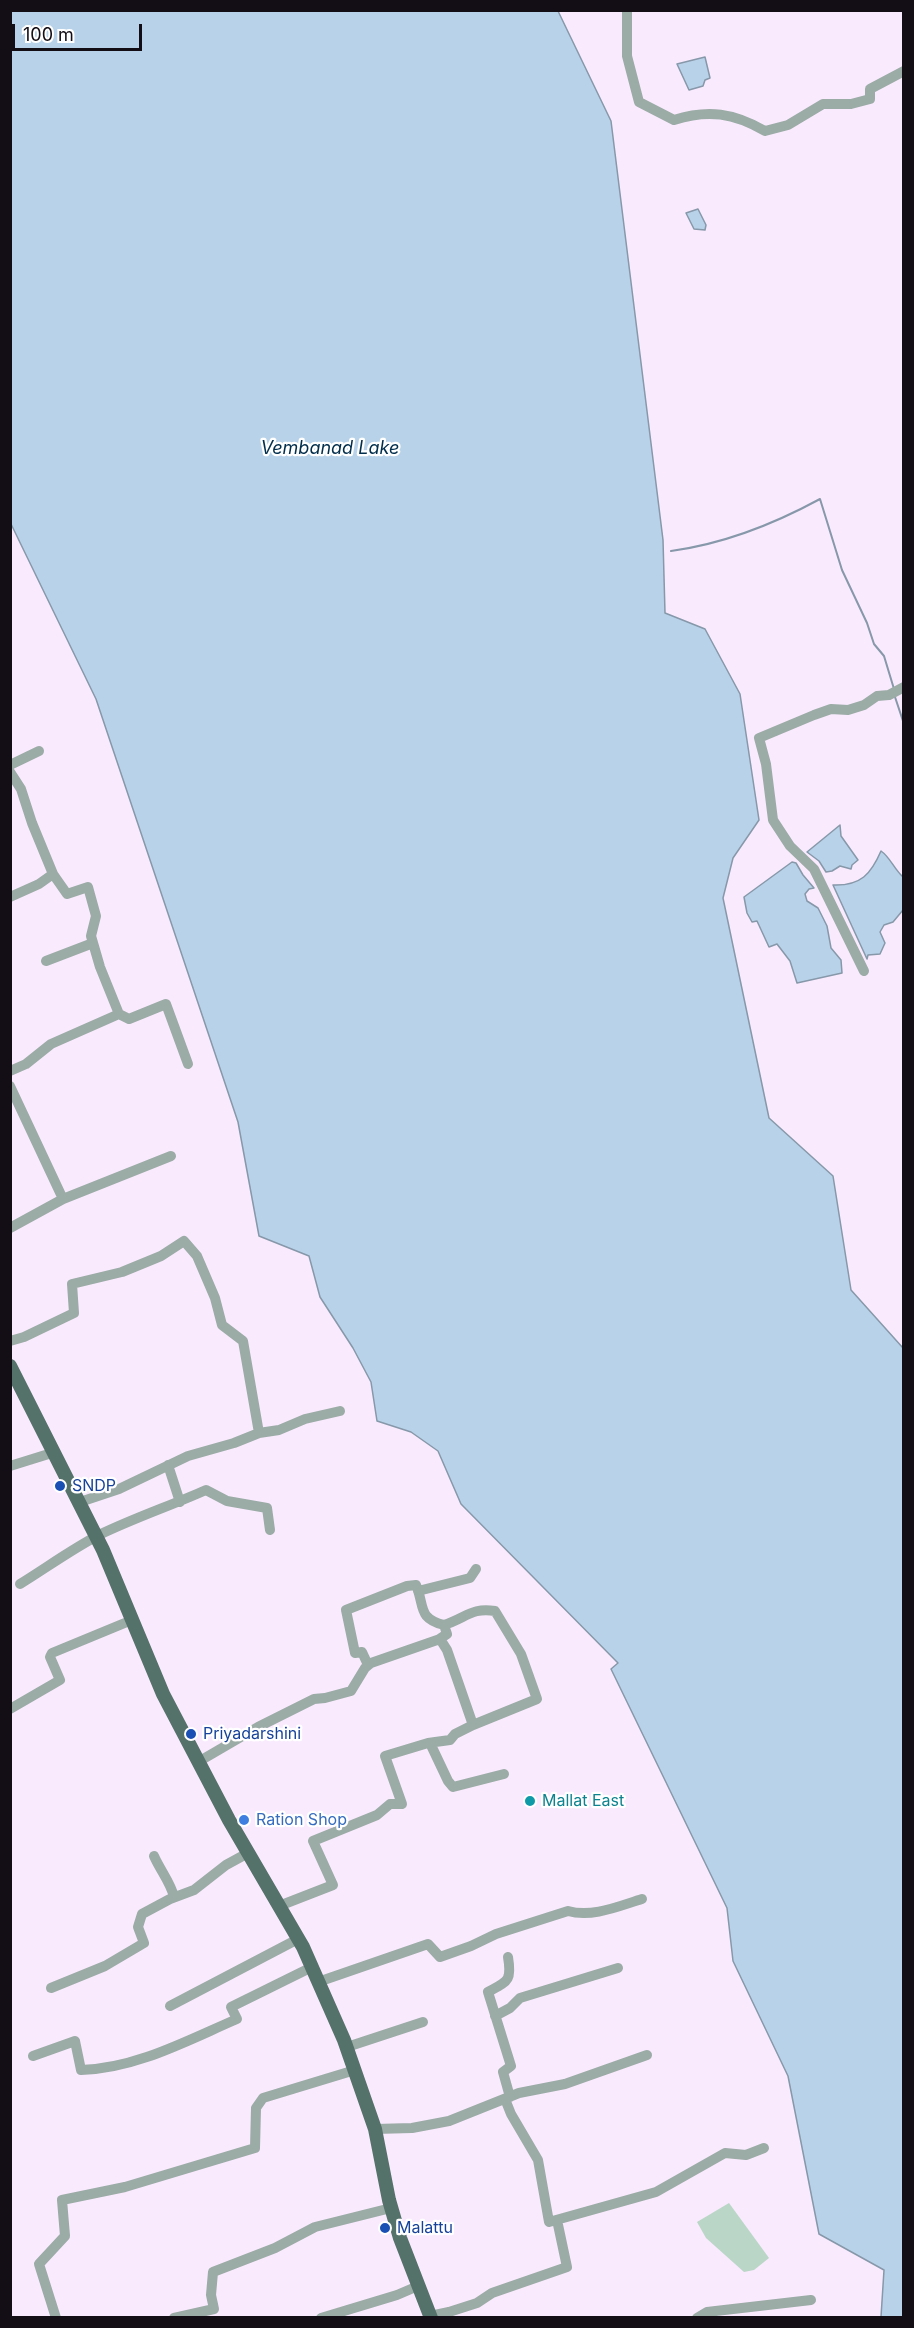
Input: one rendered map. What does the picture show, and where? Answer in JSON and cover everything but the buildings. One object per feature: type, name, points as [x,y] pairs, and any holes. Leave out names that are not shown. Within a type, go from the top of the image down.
[{"type":"main road","points":[[10,1365],[80,1502],[163,1694],[198,1762],[312,1967],[347,2047],[375,2129],[391,2208],[430,2317]]},
{"type":"street","points":[[627,10],[627,56],[639,102],[674,120],[695,113],[723,115],[747,120],[765,131],[788,125],[823,104],[851,104],[870,99],[870,89],[903,71]]},
{"type":"street","points":[[864,971],[814,869],[790,846],[773,820],[759,738],[831,709],[848,710],[864,705],[877,696],[897,690]]},
{"type":"street","points":[[10,765],[39,751]]},
{"type":"street","points":[[10,772],[21,789],[53,874],[67,894],[88,887],[96,916],[91,936],[100,967],[119,1014],[129,1019],[165,1004],[188,1064]]},
{"type":"street","points":[[10,897],[39,884],[53,874]]},
{"type":"street","points":[[46,961],[93,943]]},
{"type":"street","points":[[10,1071],[26,1064],[51,1044],[119,1014]]},
{"type":"street","points":[[10,1086],[63,1199]]},
{"type":"street","points":[[10,1228],[63,1199],[171,1156]]},
{"type":"street","points":[[10,1341],[24,1337],[74,1313],[72,1284],[122,1272],[161,1256],[184,1241],[197,1256],[215,1298],[222,1325],[243,1341],[259,1433]]},
{"type":"street","points":[[80,1502],[119,1489],[188,1456],[234,1443],[259,1433],[279,1430],[305,1419],[340,1411]]},
{"type":"street","points":[[10,1466],[55,1452]]},
{"type":"street","points":[[168,1465],[180,1502]]},
{"type":"street","points":[[20,1584],[96,1537],[135,1518],[206,1490],[227,1501],[267,1508],[270,1530]]},
{"type":"street","points":[[418,1591],[470,1578],[476,1569]]},
{"type":"street","points":[[279,1906],[333,1885],[313,1841],[377,1815],[390,1804],[402,1804],[385,1756],[430,1743],[450,1740],[455,1734],[473,1725],[537,1699],[521,1654],[495,1611],[482,1608],[470,1612],[461,1619],[444,1624],[433,1622],[426,1617],[416,1585],[407,1586],[346,1610],[355,1653],[362,1652],[368,1665]]},
{"type":"street","points":[[10,1709],[60,1680],[50,1657],[52,1653],[132,1620]]},
{"type":"street","points":[[198,1762],[314,1699],[351,1691],[368,1665],[438,1640],[447,1634],[444,1624]]},
{"type":"street","points":[[438,1640],[440,1639],[447,1650],[456,1671],[473,1725]]},
{"type":"street","points":[[430,1743],[453,1787],[504,1774]]},
{"type":"street","points":[[51,1988],[105,1966],[144,1942],[138,1927],[142,1914],[194,1890],[226,1865],[248,1853]]},
{"type":"street","points":[[154,1856],[172,1889],[174,1898]]},
{"type":"street","points":[[318,1982],[428,1944],[440,1957],[471,1947],[496,1934],[568,1911],[579,1914],[608,1910],[642,1899]]},
{"type":"street","points":[[170,2006],[298,1939]]},
{"type":"street","points":[[508,1957],[511,1974],[508,1981],[488,1992],[511,2066],[503,2072],[507,2098],[512,2114],[538,2160],[549,2222],[656,2192],[725,2153],[746,2155],[764,2148]]},
{"type":"street","points":[[33,2056],[75,2041],[81,2070],[95,2070],[123,2064],[237,2019],[231,2007],[312,1967]]},
{"type":"street","points":[[495,2016],[510,2008],[520,1998],[618,1968]]},
{"type":"street","points":[[347,2047],[423,2022]]},
{"type":"street","points":[[375,2129],[412,2128],[449,2121],[507,2098],[565,2084],[647,2055]]},
{"type":"street","points":[[56,2318],[39,2264],[65,2236],[62,2200],[125,2187],[255,2148],[256,2108],[263,2098],[355,2070]]},
{"type":"street","points":[[174,2318],[201,2315],[214,2309],[213,2272],[222,2267],[275,2248],[315,2227],[391,2208]]},
{"type":"street","points":[[430,2317],[477,2302],[492,2294],[567,2267],[557,2220]]},
{"type":"street","points":[[321,2318],[418,2286]]},
{"type":"street","points":[[698,2318],[707,2312],[811,2300]]},
{"type":"green space","points":[[729,2203],[769,2258],[754,2270],[744,2272],[706,2238],[697,2222]]},
{"type":"water","name":"Vembanad Lake","points":[[11,10],[558,11],[611,121],[663,540],[665,613],[705,629],[740,694],[759,820],[733,858],[723,898],[769,1118],[833,1176],[851,1290],[903,1348],[903,2317],[881,2317],[884,2270],[819,2234],[788,2076],[733,1961],[727,1908],[611,1669],[618,1663],[461,1504],[438,1451],[411,1432],[377,1421],[371,1382],[353,1348],[320,1297],[309,1256],[259,1236],[238,1122],[96,699],[11,524]]},
{"type":"water","points":[[705,57],[710,78],[705,80],[703,86],[689,90],[677,64]]},
{"type":"water","points":[[698,209],[706,225],[705,230],[694,229],[686,213]]},
{"type":"water","points":[[840,825],[841,836],[858,860],[851,869],[840,866],[826,872],[819,861],[807,852]]},
{"type":"water","points":[[881,851],[903,877],[903,910],[893,922],[884,925],[880,932],[885,943],[880,954],[868,955],[867,959],[833,885],[851,883],[864,877]]},
{"type":"water","points":[[792,862],[796,863],[814,888],[809,889],[805,894],[807,901],[818,908],[827,926],[831,948],[841,960],[842,973],[797,983],[790,961],[777,944],[769,947],[757,921],[752,922],[747,913],[744,897]]},
{"type":"waterway","points":[[671,551],[748,532],[820,499],[842,570],[867,623],[874,644],[884,656],[894,689]]},
{"type":"waterway","points":[[895,697],[904,724]]},
{"type":"place","name":"SNDP","points":[[60,1486]]},
{"type":"place","name":"Priyadarshini","points":[[191,1734]]},
{"type":"place","name":"Mallat East","points":[[530,1801]]},
{"type":"place","name":"Ration Shop","points":[[244,1820]]},
{"type":"place","name":"Malattu","points":[[385,2228]]}]
